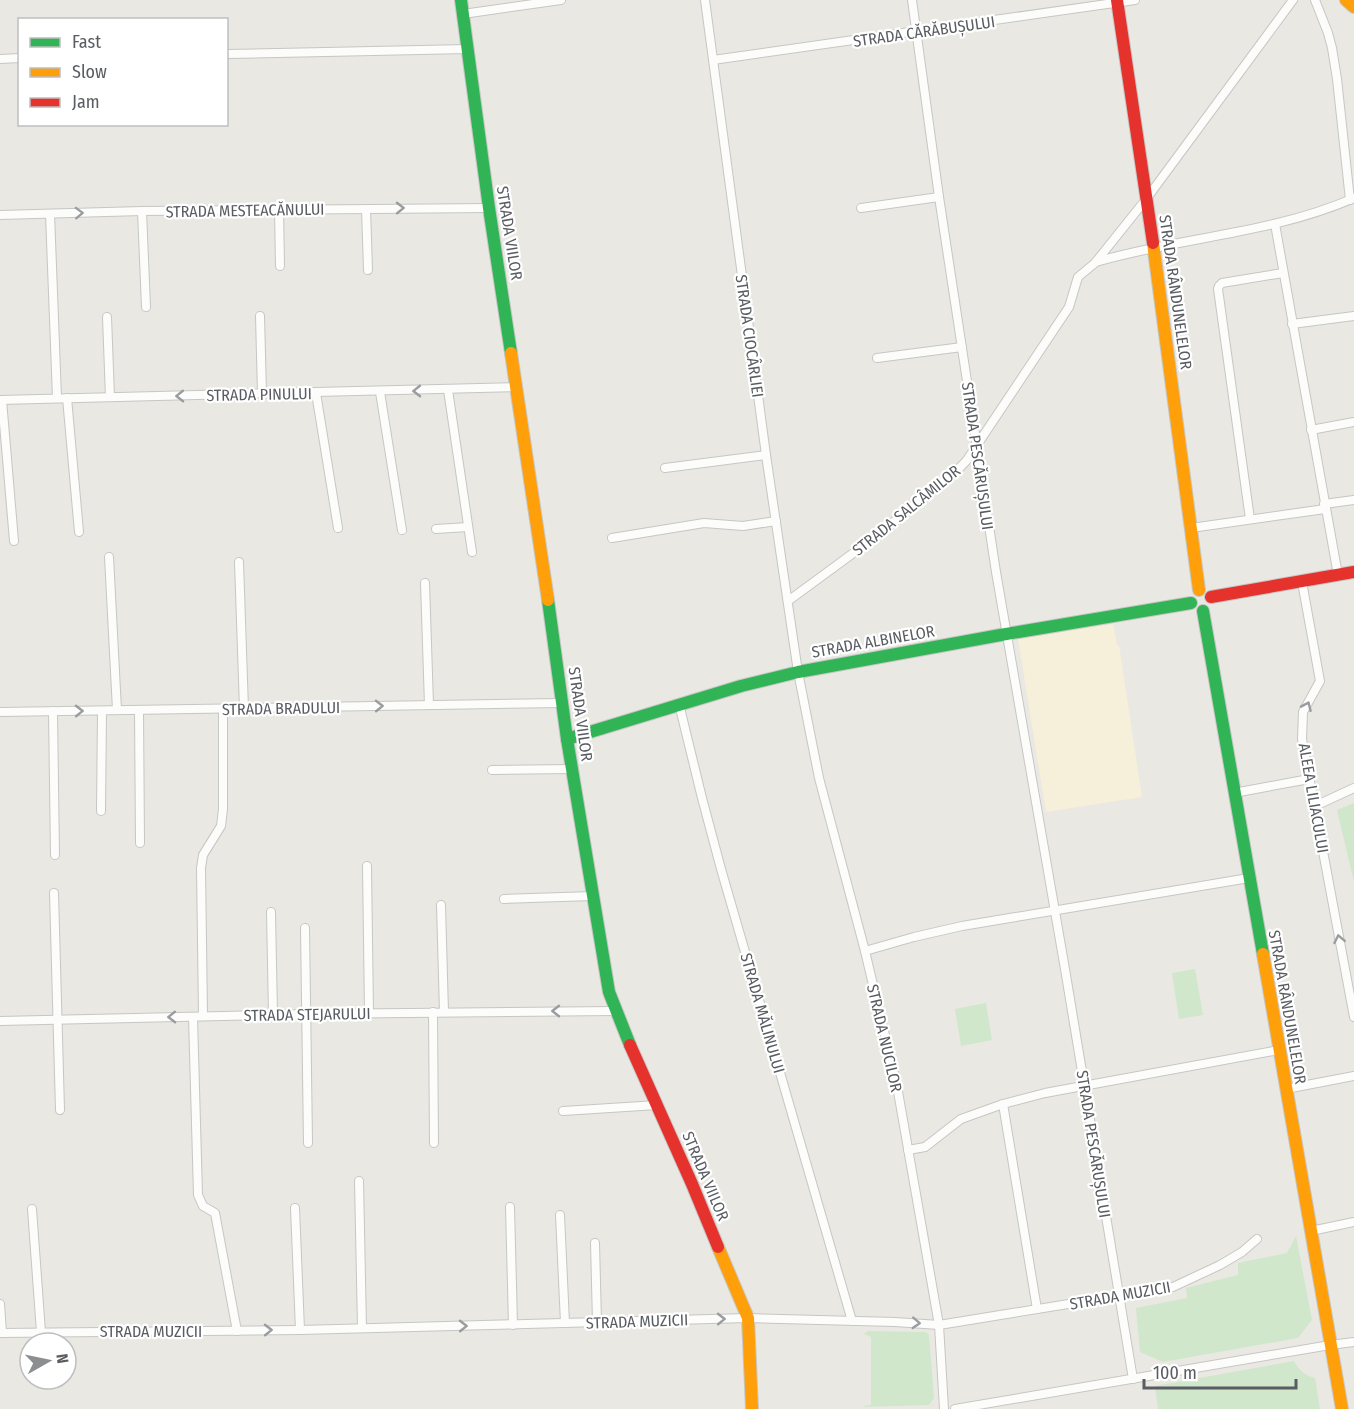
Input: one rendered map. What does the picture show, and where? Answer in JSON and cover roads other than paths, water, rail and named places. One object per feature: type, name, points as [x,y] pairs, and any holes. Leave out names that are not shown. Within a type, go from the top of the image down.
[{"type":"street","name":"STRADA VIILOR","points":[[461,0],[489,208],[567,739],[609,992],[615,1011],[692,1184],[747,1318],[752,1409]]},
{"type":"street","points":[[463,14],[561,0]]},
{"type":"street","name":"STRADA CIOCÂRLIEI","points":[[705,0],[766,454],[798,672]]},
{"type":"street","name":"STRADA PESCĂRUȘULUI","points":[[912,0],[939,197],[1006,634],[1133,1379]]},
{"type":"street","name":"STRADA CĂRĂBUȘULUI","points":[[713,60],[1135,0]]},
{"type":"street","points":[[1095,263],[1147,198],[1293,0]]},
{"type":"street","points":[[1095,263],[1154,247],[1275,224],[1316,213],[1352,199],[1332,48],[1315,0]]},
{"type":"street","points":[[1346,0],[1354,7]]},
{"type":"street","name":"STRADA RÂNDUNELELOR","points":[[1117,1],[1154,247],[1199,590]]},
{"type":"street","points":[[228,54],[468,49]]},
{"type":"street","points":[[0,59],[18,58]]},
{"type":"street","points":[[861,208],[939,197]]},
{"type":"street","name":"STRADA MESTEACĂNULUI","points":[[0,215],[279,209],[489,208]]},
{"type":"street","points":[[279,209],[280,266]]},
{"type":"street","points":[[366,209],[368,270]]},
{"type":"street","points":[[142,211],[146,307]]},
{"type":"street","points":[[50,214],[57,398]]},
{"type":"street","points":[[1275,224],[1338,575]]},
{"type":"street","name":"STRADA SALCÂMILOR","points":[[788,601],[867,543],[953,475],[967,460],[1069,307],[1078,277],[1095,263]]},
{"type":"street","points":[[1250,519],[1218,289],[1222,283],[1283,273]]},
{"type":"street","points":[[261,316],[262,394]]},
{"type":"street","points":[[1292,324],[1354,316]]},
{"type":"street","points":[[107,317],[110,397]]},
{"type":"street","points":[[877,358],[962,347]]},
{"type":"street","name":"STRADA PINULUI","points":[[1,400],[517,387]]},
{"type":"street","points":[[448,390],[472,552]]},
{"type":"street","points":[[380,392],[402,530]]},
{"type":"street","points":[[316,393],[338,528]]},
{"type":"street","points":[[67,398],[79,532]]},
{"type":"street","points":[[1,400],[14,541]]},
{"type":"street","points":[[1311,430],[1354,422]]},
{"type":"street","points":[[665,468],[766,454]]},
{"type":"street","points":[[1191,528],[1354,500]]},
{"type":"street","points":[[612,538],[704,523],[743,526],[776,521]]},
{"type":"street","points":[[436,529],[468,527]]},
{"type":"street","points":[[109,557],[117,710]]},
{"type":"street","points":[[239,562],[244,709]]},
{"type":"street","points":[[1211,597],[1354,572]]},
{"type":"street","name":"ALEEA LILIACULUI","points":[[1302,582],[1320,681],[1303,712],[1302,739],[1354,1017]]},
{"type":"street","points":[[425,583],[429,705]]},
{"type":"street","points":[[1199,590],[1205,590],[1211,597],[1209,608],[1203,611],[1194,609],[1191,603],[1191,596],[1199,590]]},
{"type":"street","name":"STRADA ALBINELOR","points":[[567,739],[760,680],[1006,634],[1191,603]]},
{"type":"street","name":"STRADA RÂNDUNELELOR","points":[[1203,611],[1342,1409]]},
{"type":"street","name":"STRADA NUCILOR","points":[[798,672],[819,778],[865,951],[895,1077],[939,1325],[944,1409]]},
{"type":"street","name":"STRADA BRADULUI","points":[[0,712],[562,703]]},
{"type":"street","name":"STRADA MĂLINULUI","points":[[679,704],[719,859],[852,1321]]},
{"type":"street","points":[[203,1016],[201,868],[203,855],[221,826],[224,709]]},
{"type":"street","points":[[139,710],[140,843]]},
{"type":"street","points":[[53,711],[55,855]]},
{"type":"street","points":[[101,811],[102,711]]},
{"type":"street","points":[[492,770],[572,769]]},
{"type":"street","points":[[1234,793],[1309,779]]},
{"type":"street","points":[[1315,806],[1354,788]]},
{"type":"street","points":[[367,866],[369,1013]]},
{"type":"street","points":[[865,951],[962,926],[1249,878]]},
{"type":"street","points":[[54,893],[60,1110]]},
{"type":"street","points":[[504,898],[593,896]]},
{"type":"street","points":[[441,905],[444,1012]]},
{"type":"street","points":[[271,912],[273,1015]]},
{"type":"street","points":[[305,928],[308,1143]]},
{"type":"street","name":"STRADA STEJARULUI","points":[[0,1021],[307,1014],[615,1011]]},
{"type":"street","points":[[433,1012],[434,1143]]},
{"type":"street","points":[[193,1017],[198,1196],[203,1206],[215,1213],[237,1331]]},
{"type":"street","points":[[908,1150],[925,1147],[961,1119],[1003,1104],[1045,1093],[1279,1050]]},
{"type":"street","points":[[1286,1089],[1354,1077]]},
{"type":"street","points":[[1003,1104],[1037,1309]]},
{"type":"street","points":[[563,1111],[657,1105]]},
{"type":"street","points":[[359,1181],[362,1328]]},
{"type":"street","points":[[510,1207],[513,1325]]},
{"type":"street","points":[[295,1208],[300,1330]]},
{"type":"street","points":[[32,1209],[41,1331]]},
{"type":"street","points":[[560,1215],[565,1323]]},
{"type":"street","points":[[1311,1231],[1354,1222]]},
{"type":"street","name":"STRADA MUZICII","points":[[78,1332],[300,1330],[747,1318],[939,1325],[1173,1287],[1220,1265],[1242,1252],[1257,1239]]},
{"type":"street","points":[[595,1243],[597,1322]]},
{"type":"street","points":[[0,1304],[1,1333]]},
{"type":"street","name":"STRADA MUZICII","points":[[1,1333],[18,1333]]},
{"type":"street","points":[[955,1409],[1354,1342]]}]
